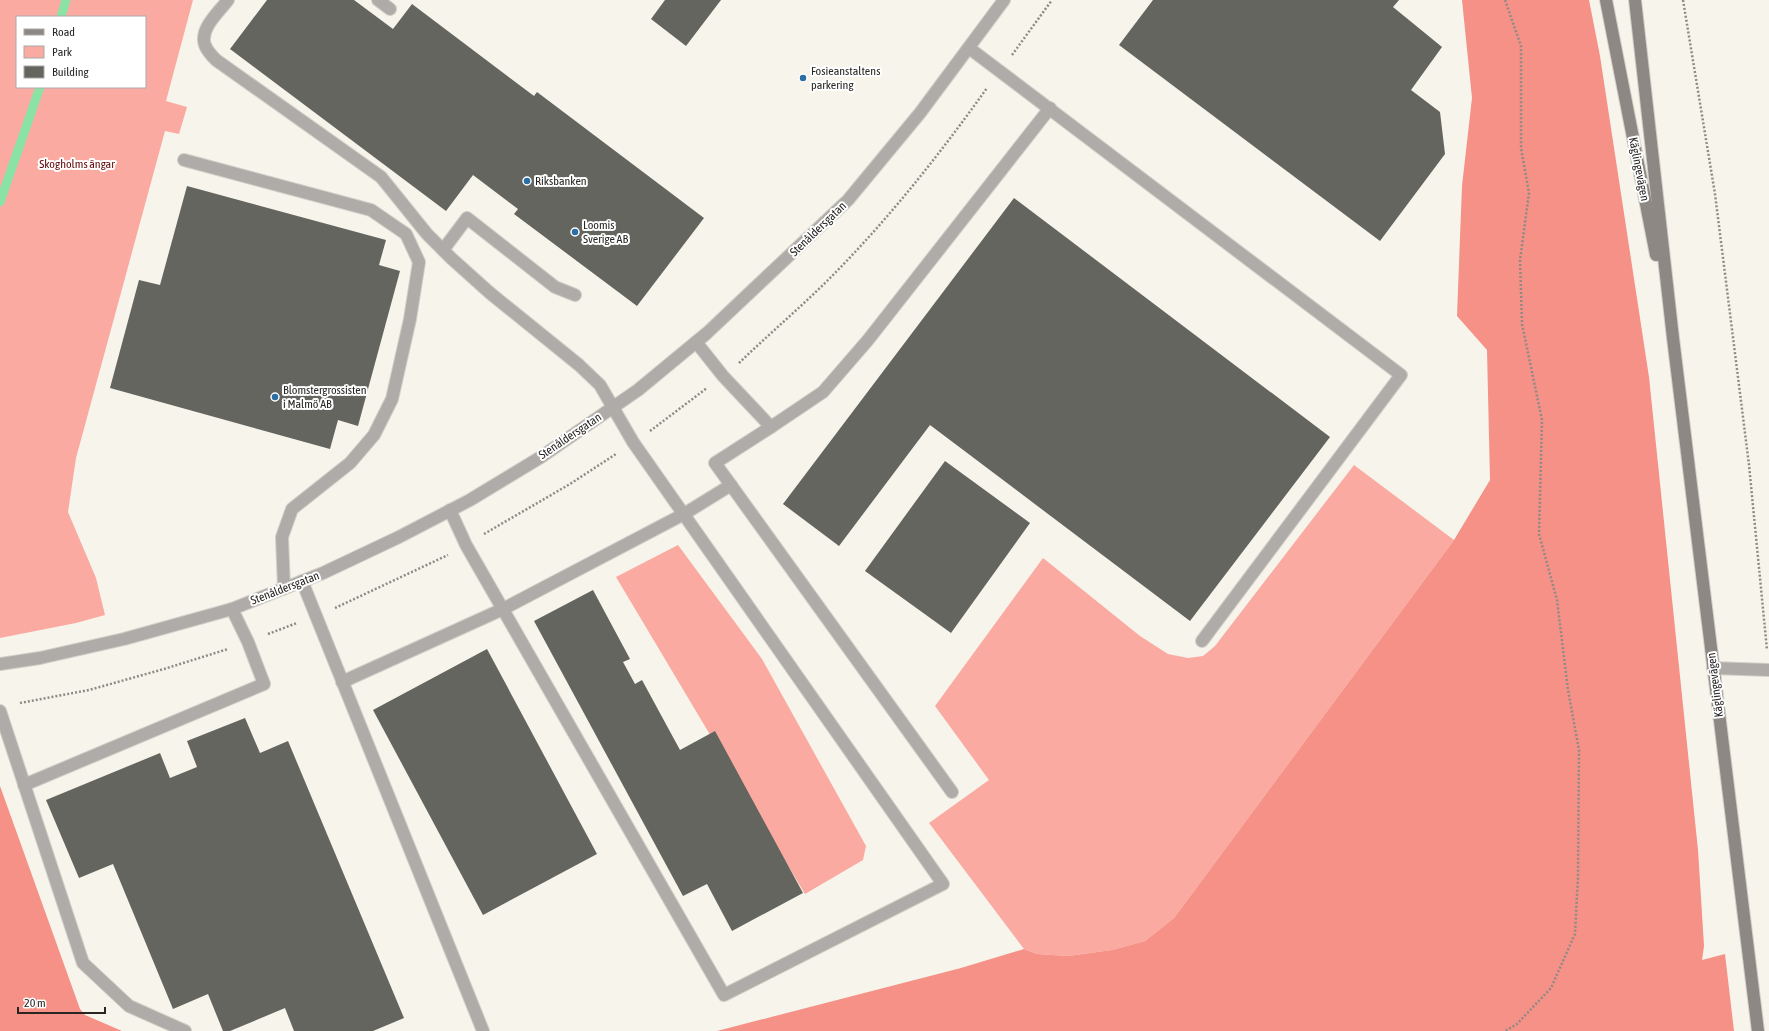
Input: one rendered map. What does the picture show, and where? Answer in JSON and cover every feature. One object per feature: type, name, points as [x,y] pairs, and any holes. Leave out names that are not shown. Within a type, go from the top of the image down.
[{"type":"main road","name":"Käglingevägen","points":[[1606,0],[1673,338]]},
{"type":"main road","name":"Käglingevägen","points":[[1635,0],[1673,338],[1758,1031]]},
{"type":"street","points":[[228,0],[207,27],[203,38],[205,47],[216,60],[381,176],[427,234],[490,293],[579,365],[600,385],[633,442],[943,884],[724,995],[466,545],[450,510]]},
{"type":"street","points":[[378,0],[390,9]]},
{"type":"street","name":"Stenåldersgatan","points":[[0,664],[40,658],[124,640],[232,609],[302,581],[372,550],[450,510],[541,457],[638,390],[696,342],[778,268],[848,200],[920,113],[1004,0]]},
{"type":"street","points":[[969,48],[1401,375],[1202,641]]},
{"type":"street","points":[[952,792],[715,463],[771,427],[823,392],[828,387],[868,340],[1050,108]]},
{"type":"street","points":[[184,160],[370,210],[406,234],[419,262],[410,319],[392,399],[374,435],[350,463],[292,509],[282,537],[284,588]]},
{"type":"street","points":[[444,250],[467,218],[555,287],[574,295]]},
{"type":"street","points":[[696,342],[723,376],[771,427]]},
{"type":"street","points":[[342,682],[503,609],[684,514],[731,485]]},
{"type":"street","points":[[302,581],[483,1031]]},
{"type":"street","points":[[24,785],[264,684],[248,642],[232,609]]},
{"type":"street","points":[[1713,668],[1769,670]]},
{"type":"street","points":[[0,711],[83,963],[129,1006],[185,1031]]},
{"type":"path","points":[[1505,0],[1521,46],[1521,148],[1529,193],[1520,260],[1522,324],[1542,420],[1539,534],[1557,600],[1568,690],[1579,758],[1578,877],[1575,934],[1551,988],[1517,1024],[1505,1031]]},
{"type":"path","points":[[1683,0],[1715,194],[1749,465],[1767,652]]},
{"type":"green space","name":"Skogholms ängar","points":[[0,0],[193,0],[166,101],[187,107],[179,134],[165,131],[76,458],[68,512],[96,578],[105,615],[76,623],[0,638]]},
{"type":"green space","points":[[1354,465],[1454,540],[1174,918],[1145,941],[1112,950],[1068,956],[1037,954],[1024,949],[929,823],[989,780],[935,706],[1043,558],[1140,636],[1168,654],[1188,658],[1203,656],[1215,646]]},
{"type":"green space","points":[[678,545],[762,659],[866,846],[863,860],[805,894],[616,577]]},
{"type":"shaded area","points":[[1462,0],[1589,0],[1600,56],[1649,377],[1698,850],[1704,946],[1702,960],[1725,954],[1734,1031],[717,1031],[961,968],[1024,949],[1037,954],[1068,956],[1112,950],[1145,941],[1174,918],[1454,540],[1490,480],[1487,350],[1457,316],[1462,186],[1472,98]]},
{"type":"shaded area","points":[[0,786],[80,1009],[85,1015],[122,1031],[0,1031]]},
{"type":"building","points":[[267,0],[354,0],[393,29],[412,4],[534,96],[537,92],[704,218],[637,306],[514,214],[518,209],[473,175],[446,211],[230,49]]},
{"type":"building","points":[[665,0],[721,0],[686,46],[651,19]]},
{"type":"building","points":[[1153,0],[1399,0],[1393,7],[1442,47],[1411,90],[1440,112],[1445,154],[1380,241],[1119,45]]},
{"type":"building","points":[[187,186],[386,240],[379,265],[400,271],[358,426],[338,420],[330,449],[110,388],[139,280],[160,285]]},
{"type":"building","points":[[1014,198],[1330,437],[1190,621],[930,425],[839,546],[783,504]]},
{"type":"building","points":[[945,461],[1030,523],[951,633],[865,571]]},
{"type":"building","points":[[593,590],[630,659],[623,662],[635,684],[642,680],[680,750],[715,731],[803,893],[732,931],[707,884],[683,896],[534,621]]},
{"type":"building","points":[[487,649],[597,854],[483,915],[373,710]]},
{"type":"building","points":[[245,718],[260,753],[288,741],[404,1018],[373,1031],[294,1031],[285,1008],[230,1031],[223,1031],[208,994],[173,1009],[113,864],[79,878],[46,800],[160,753],[170,778],[197,767],[187,741]]},
{"type":"waterway","points":[[61,16],[66,0]]},
{"type":"waterway","points":[[0,202],[40,88]]},
{"type":"place","name":"Fosieanstaltens parkering","points":[[803,78]]},
{"type":"place","name":"Riksbanken","points":[[527,181]]},
{"type":"place","name":"Loomis Sverige AB","points":[[575,232]]},
{"type":"place","name":"Blomstergrossisten i Malmö AB","points":[[275,397]]}]
